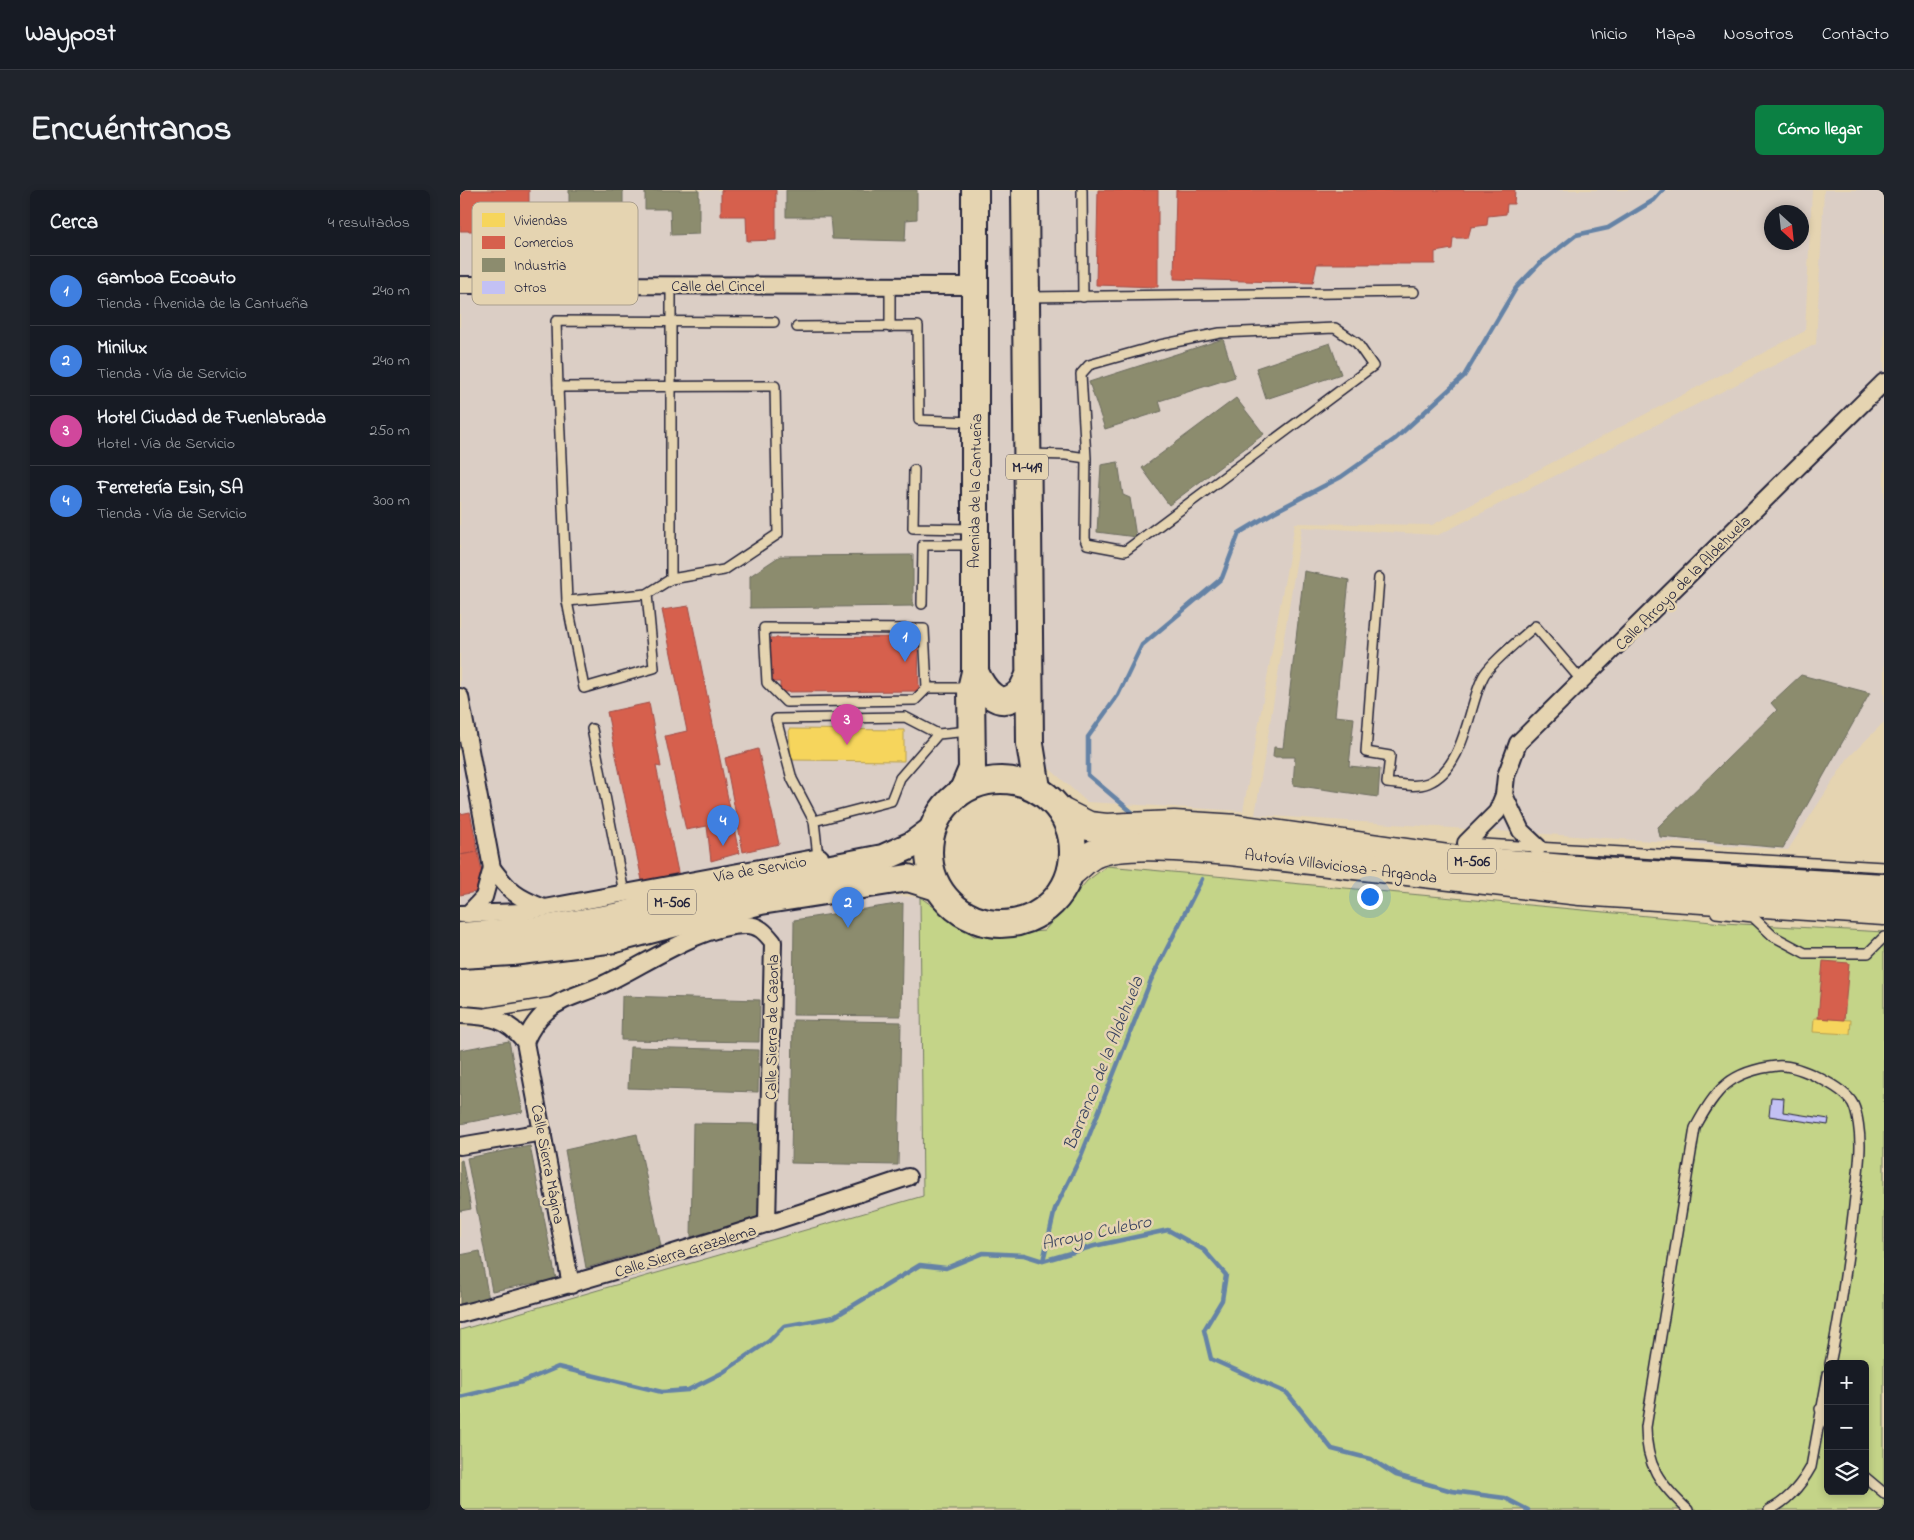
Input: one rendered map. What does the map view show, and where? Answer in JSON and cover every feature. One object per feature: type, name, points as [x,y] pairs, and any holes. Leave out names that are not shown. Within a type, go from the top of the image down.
[{"type":"highway","name":"M-506","points":[[1064,813],[1089,826],[1106,828],[1174,825],[1238,829],[1449,859],[1600,872],[1884,888]]},
{"type":"highway","points":[[1306,839],[1341,834],[1466,844]]},
{"type":"highway","name":"Autovía Villaviciosa - Arganda","points":[[1072,871],[1093,854],[1118,848],[1176,848],[1231,851],[1461,879],[1615,894]]},
{"type":"highway","name":"M-506","points":[[1615,894],[1884,911]]},
{"type":"main road","name":"Avenida de la Cantueña","points":[[963,790],[972,769],[973,537],[976,422],[975,190]]},
{"type":"main road","name":"M-419","points":[[1024,190],[1030,744],[1037,788]]},
{"type":"main road","points":[[973,680],[992,698],[1006,700],[1019,693],[1029,676]]},
{"type":"main road","name":"M-506","points":[[463,921],[532,931],[620,916],[713,891],[882,858],[922,838],[949,801],[963,790],[987,781],[1013,780],[1037,788],[1052,799],[1064,813],[1074,841],[1072,871],[1059,897],[1038,916],[1010,925],[981,923],[955,909],[936,886],[922,838]]},
{"type":"main road","name":"M-506","points":[[460,955],[512,952],[615,939],[761,900],[908,878],[936,886]]},
{"type":"street","name":"Calle del Cincel","points":[[638,285],[975,286]]},
{"type":"street","name":"Calle Arroyo de la Aldehuela","points":[[1466,844],[1497,812],[1504,795],[1506,776],[1518,743],[1884,382]]},
{"type":"street","points":[[460,697],[492,868],[484,898],[463,921]]},
{"type":"street","points":[[1504,795],[1521,831],[1538,847]]},
{"type":"street","name":"Vía de Servicio","points":[[463,921],[523,912],[922,838]]},
{"type":"street","points":[[492,868],[518,898],[544,908]]},
{"type":"street","name":"Calle Sierra de Cazorla","points":[[671,948],[727,926],[748,924],[763,929],[773,942],[767,1224]]},
{"type":"street","points":[[465,1015],[498,1020],[514,1027],[525,1042],[536,1023],[561,1000],[602,985],[671,948]]},
{"type":"street","name":"Calle Sierra Mágina","points":[[525,1042],[571,1285]]},
{"type":"street","points":[[460,1146],[543,1132]]},
{"type":"street","name":"Calle Sierra Grazalema","points":[[460,1314],[571,1285],[767,1224],[908,1177]]},
{"type":"lane","points":[[1082,190],[1083,296]]},
{"type":"lane","points":[[671,285],[671,579]]},
{"type":"lane","points":[[890,285],[890,326]]},
{"type":"lane","points":[[1026,297],[1414,292]]},
{"type":"lane","points":[[648,594],[654,668],[584,688],[567,601],[556,321],[774,322]]},
{"type":"lane","points":[[797,327],[918,326],[919,420],[976,422]]},
{"type":"lane","points":[[1335,328],[1357,343],[1373,366],[1125,550],[1087,544],[1085,539],[1086,458],[1081,374],[1089,365],[1160,345],[1220,333],[1335,328]]},
{"type":"lane","points":[[558,387],[775,386],[778,534],[724,570],[671,579],[648,594],[567,601]]},
{"type":"lane","points":[[1027,454],[1066,455],[1086,458]]},
{"type":"lane","points":[[914,470],[913,528],[973,537]]},
{"type":"lane","points":[[922,604],[923,545],[973,537]]},
{"type":"lane","points":[[1378,578],[1366,752],[1390,756],[1387,783],[1414,786],[1428,783],[1440,776],[1460,744],[1483,675],[1535,626],[1582,681]]},
{"type":"lane","points":[[927,688],[924,629],[764,628],[767,683],[786,702],[915,700],[927,688],[973,680]]},
{"type":"lane","points":[[818,857],[814,821],[792,779],[776,719],[905,718],[938,734],[972,731]]},
{"type":"lane","points":[[592,728],[624,893]]},
{"type":"lane","points":[[814,821],[891,801],[900,778],[938,734]]},
{"type":"lane","points":[[1466,844],[1884,867]]},
{"type":"lane","points":[[1615,894],[1690,909]]},
{"type":"lane","points":[[671,948],[741,906]]},
{"type":"lane","points":[[1708,912],[1753,917],[1774,936],[1805,953],[1868,953],[1884,937]]},
{"type":"lane","points":[[465,1015],[561,1000]]},
{"type":"lane","points":[[1688,1510],[1668,1492],[1652,1469],[1646,1446],[1646,1426],[1695,1128],[1711,1098],[1731,1080],[1755,1068],[1783,1065],[1806,1073],[1837,1086],[1853,1104],[1860,1145],[1850,1239],[1831,1360]]},
{"type":"lane","points":[[1769,1510],[1781,1505],[1804,1480],[1811,1467],[1824,1392]]},
{"type":"lane","points":[[1820,1409],[1824,1417]]},
{"type":"lane","points":[[1869,1480],[1884,1493]]},
{"type":"shaded area","points":[[460,190],[1812,190],[1805,331],[1432,525],[1295,523],[1243,811],[1087,802],[1042,762],[960,778],[917,832],[874,851],[460,919]]},
{"type":"shaded area","points":[[1824,190],[1884,190],[1884,722],[1848,758],[1788,850],[1255,815],[1302,527],[1438,535],[1816,344]]},
{"type":"shaded area","points":[[858,894],[920,897],[923,1196],[460,1330],[460,1027],[502,1030],[598,998],[727,924]]},
{"type":"green space","points":[[1107,866],[1723,923],[1884,932],[1884,1510],[460,1510],[460,1330],[923,1196],[920,897],[974,936],[1044,931],[1087,881]]},
{"type":"building: Viviendas","points":[[789,729],[904,730],[904,761],[791,760]]},
{"type":"building: Viviendas","points":[[1814,1018],[1851,1020],[1850,1034],[1813,1032]]},
{"type":"building: Comercios","points":[[460,190],[529,190],[529,202],[472,202],[472,231],[460,231]]},
{"type":"building: Comercios","points":[[721,190],[776,190],[776,240],[747,241],[746,216],[721,216]]},
{"type":"building: Comercios","points":[[1098,190],[1158,190],[1158,287],[1096,285]]},
{"type":"building: Comercios","points":[[1176,190],[1515,190],[1514,204],[1507,204],[1506,214],[1488,216],[1487,225],[1471,227],[1468,238],[1453,238],[1452,249],[1435,252],[1435,264],[1317,264],[1313,283],[1174,279]]},
{"type":"building: Comercios","points":[[689,606],[739,853],[711,861],[707,826],[686,830],[665,736],[687,731],[662,610]]},
{"type":"building: Comercios","points":[[918,637],[919,691],[780,692],[780,682],[771,682],[770,638]]},
{"type":"building: Comercios","points":[[649,703],[661,767],[656,766],[679,877],[643,885],[607,712]]},
{"type":"building: Comercios","points":[[758,749],[779,844],[743,852],[725,758]]},
{"type":"building: Comercios","points":[[470,812],[478,852],[460,855],[460,814]]},
{"type":"building: Comercios","points":[[478,852],[482,873],[481,891],[460,895],[460,855]]},
{"type":"building: Comercios","points":[[1823,961],[1849,963],[1844,1020],[1818,1018]]},
{"type":"building: Industria","points":[[569,190],[623,190],[623,202],[569,202]]},
{"type":"building: Industria","points":[[645,190],[699,190],[699,234],[671,235],[670,209],[645,209]]},
{"type":"building: Industria","points":[[786,190],[917,190],[917,219],[906,220],[905,241],[832,239],[830,217],[786,217]]},
{"type":"building: Industria","points":[[1223,339],[1235,377],[1159,401],[1162,411],[1105,429],[1089,382]]},
{"type":"building: Industria","points":[[1330,343],[1341,374],[1266,399],[1256,368]]},
{"type":"building: Industria","points":[[1236,398],[1264,434],[1169,505],[1142,468]]},
{"type":"building: Industria","points":[[1118,462],[1123,495],[1130,498],[1136,537],[1097,532],[1101,465]]},
{"type":"building: Industria","points":[[913,555],[913,606],[750,608],[750,576],[780,556]]},
{"type":"building: Industria","points":[[1304,571],[1349,580],[1335,716],[1354,718],[1349,766],[1380,769],[1378,797],[1293,785],[1295,757],[1273,757],[1274,747],[1283,748]]},
{"type":"building: Industria","points":[[1801,675],[1870,693],[1783,848],[1660,837],[1658,827],[1777,710],[1771,703]]},
{"type":"building: Industria","points":[[903,903],[901,1016],[793,1015],[794,920]]},
{"type":"building: Industria","points":[[622,996],[760,1000],[759,1042],[621,1040]]},
{"type":"building: Industria","points":[[793,1020],[901,1022],[898,1165],[791,1163]]},
{"type":"building: Industria","points":[[509,1041],[523,1112],[460,1124],[460,1050]]},
{"type":"building: Industria","points":[[630,1047],[759,1050],[758,1092],[628,1088]]},
{"type":"building: Industria","points":[[693,1123],[759,1124],[758,1217],[691,1237]]},
{"type":"building: Industria","points":[[637,1134],[661,1246],[586,1268],[565,1150]]},
{"type":"building: Industria","points":[[530,1146],[556,1279],[492,1291],[467,1158]]},
{"type":"building: Industria","points":[[462,1160],[471,1209],[460,1211],[460,1161]]},
{"type":"building: Industria","points":[[480,1251],[489,1300],[460,1305],[460,1255]]},
{"type":"building: Otros","points":[[1771,1097],[1784,1098],[1783,1112],[1829,1119],[1828,1125],[1769,1116]]},
{"type":"waterway","name":"Barranco de la Aldehuela","points":[[1133,813],[1088,775],[1088,737],[1118,695],[1142,645],[1222,578],[1239,533],[1274,512],[1341,477],[1395,439],[1464,376],[1516,288],[1539,264],[1576,235],[1608,228],[1654,200],[1663,190]]},
{"type":"waterway","name":"Barranco de la Aldehuela","points":[[1043,1261],[1055,1209],[1081,1156],[1151,980],[1202,879]]},
{"type":"waterway","name":"Arroyo Culebro","points":[[460,1397],[522,1382],[558,1367],[662,1392],[688,1390],[722,1373],[769,1341],[784,1326],[834,1317],[920,1265],[946,1268],[983,1253],[1024,1255],[1043,1261],[1094,1246],[1168,1230],[1204,1250],[1226,1275],[1222,1300],[1204,1330],[1211,1359],[1287,1393],[1332,1449],[1371,1459],[1396,1475],[1452,1491],[1505,1498],[1528,1510]]},
{"type":"place","name":"Gamboa Ecoauto","points":[[905,662]]},
{"type":"place","name":"Hotel Ciudad de Fuenlabrada","points":[[847,745]]},
{"type":"place","name":"Ferretería Esin, SA","points":[[723,846]]},
{"type":"place","name":"Minilux","points":[[848,928]]}]
